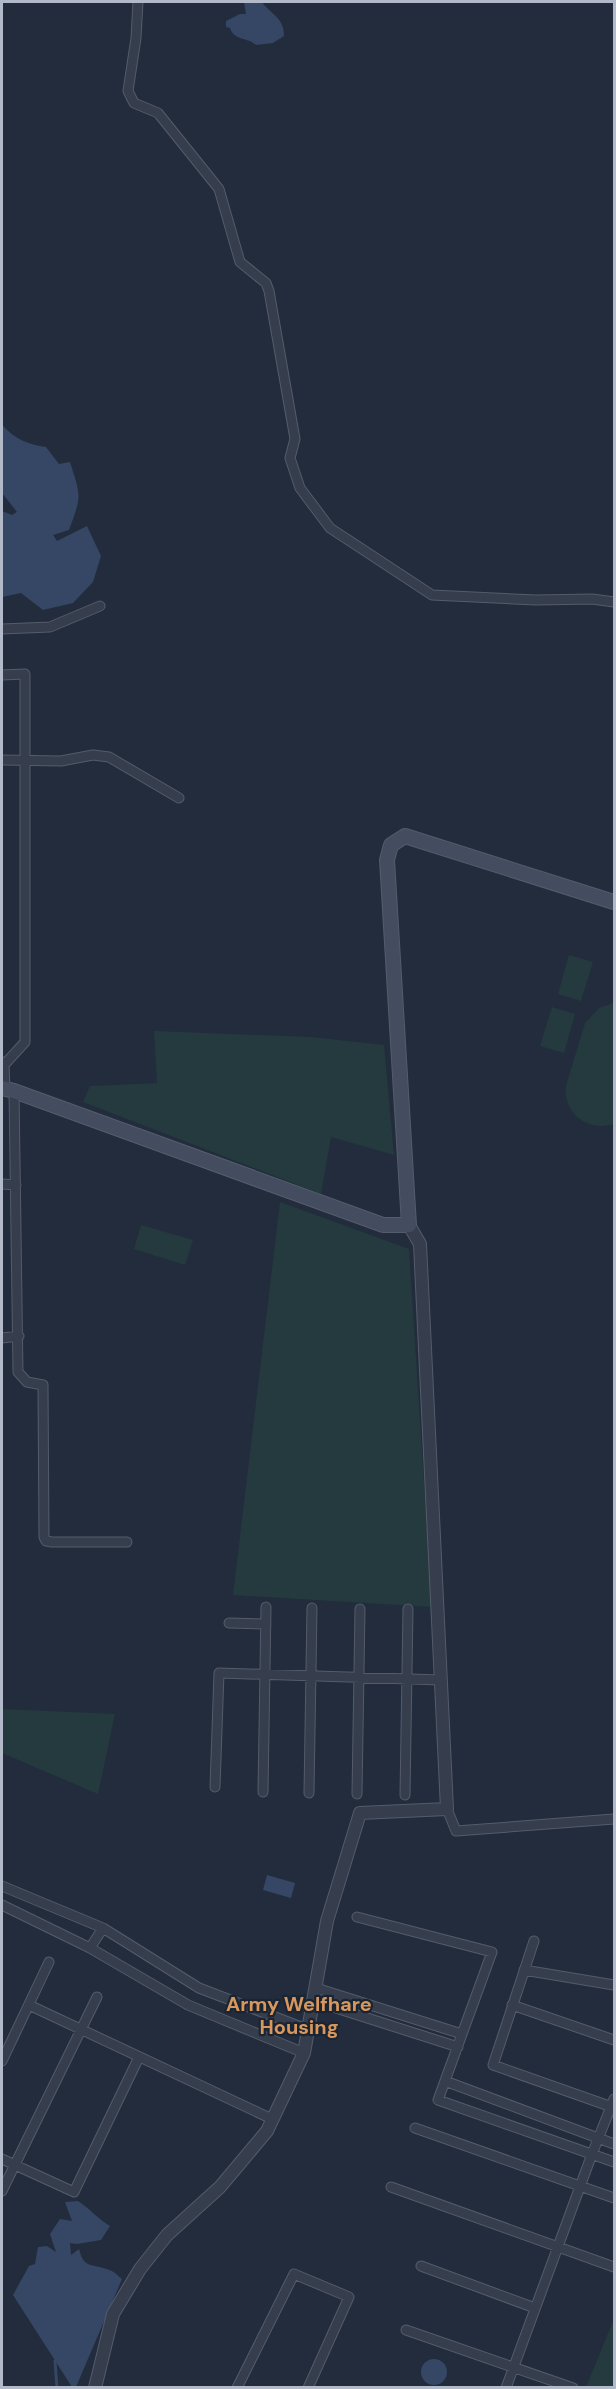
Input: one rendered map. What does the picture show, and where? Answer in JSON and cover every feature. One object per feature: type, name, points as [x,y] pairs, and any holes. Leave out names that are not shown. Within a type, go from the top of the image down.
[{"type":"main road","points":[[7,1089],[384,1224],[409,1224],[387,860],[391,845],[405,836],[615,902]]},
{"type":"street","points":[[138,2],[136,38],[128,91],[130,98],[134,103],[158,113],[219,189],[240,262],[266,283],[295,439],[290,458],[300,488],[330,528],[432,595],[536,600],[592,599],[615,602]]},
{"type":"street","points":[[2,629],[50,627],[99,606]]},
{"type":"street","points":[[2,675],[25,674],[26,1042],[3,1063],[16,1185],[18,1372],[27,1382],[43,1385],[45,1539],[52,1542],[127,1542]]},
{"type":"street","points":[[2,760],[61,760],[93,755],[109,757],[179,798]]},
{"type":"street","points":[[2,1184],[16,1185]]},
{"type":"street","points":[[409,1224],[420,1244],[447,1809],[456,1831],[615,1819]]},
{"type":"street","points":[[2,1338],[19,1336]]},
{"type":"street","points":[[263,1792],[266,1607]]},
{"type":"street","points":[[309,1793],[312,1608]]},
{"type":"street","points":[[357,1794],[360,1609]]},
{"type":"street","points":[[405,1795],[408,1609]]},
{"type":"street","points":[[229,1623],[266,1624]]},
{"type":"street","points":[[215,1787],[219,1673],[441,1680]]},
{"type":"street","points":[[95,2388],[113,2314],[140,2269],[166,2235],[220,2187],[267,2131],[304,2053],[327,1921],[360,1813],[447,1809]]},
{"type":"street","points":[[2,1886],[103,1928],[199,1988],[309,2030]]},
{"type":"street","points":[[2,1905],[90,1948],[188,2005],[304,2053]]},
{"type":"street","points":[[357,1917],[492,1952],[438,2100],[615,2162]]},
{"type":"street","points":[[90,1948],[103,1928]]},
{"type":"street","points":[[506,2388],[613,2103],[493,2065],[534,1941]]},
{"type":"street","points":[[2,2061],[49,1962]]},
{"type":"street","points":[[524,1970],[615,1985]]},
{"type":"street","points":[[316,1988],[462,2034]]},
{"type":"street","points":[[2,2191],[97,1997]]},
{"type":"street","points":[[218,2017],[227,1999]]},
{"type":"street","points":[[314,2001],[458,2047]]},
{"type":"street","points":[[28,2005],[272,2119]]},
{"type":"street","points":[[512,2005],[615,2040]]},
{"type":"street","points":[[2,2159],[74,2192],[139,2057]]},
{"type":"street","points":[[445,2081],[615,2144]]},
{"type":"street","points":[[415,2128],[615,2198]]},
{"type":"street","points":[[391,2187],[615,2266]]},
{"type":"street","points":[[421,2266],[535,2308]]},
{"type":"street","points":[[237,2388],[294,2274],[349,2297],[309,2385],[321,2388]]},
{"type":"street","points":[[406,2330],[573,2388]]},
{"type":"green space","points":[[569,955],[593,962],[581,1001],[558,994]]},
{"type":"green space","points":[[614,1003],[614,1124],[595,1125],[587,1123],[573,1112],[566,1096],[566,1086],[585,1023],[599,1008]]},
{"type":"green space","points":[[552,1007],[575,1014],[564,1053],[540,1046]]},
{"type":"green space","points":[[154,1031],[311,1037],[384,1045],[394,1155],[331,1137],[321,1194],[83,1102],[90,1086],[157,1083]]},
{"type":"green space","points":[[280,1202],[409,1249],[432,1607],[233,1595]]},
{"type":"green space","points":[[141,1225],[193,1240],[185,1265],[134,1249]]},
{"type":"green space","points":[[2,1709],[115,1714],[98,1794],[2,1753]]},
{"type":"green space","points":[[614,2319],[614,2387],[586,2387]]},
{"type":"water","points":[[244,2],[262,2],[282,24],[284,36],[273,43],[256,45],[235,35],[230,28],[226,27],[226,21],[240,14],[246,14]]},
{"type":"water","points":[[2,425],[22,440],[46,447],[59,464],[70,462],[78,490],[78,502],[69,530],[53,535],[57,541],[87,526],[101,556],[93,582],[73,603],[43,610],[21,593],[2,597],[2,511],[12,515],[17,512],[2,493]]},
{"type":"water","points":[[267,1875],[295,1883],[291,1898],[263,1890]]},
{"type":"water","points":[[78,2201],[110,2226],[101,2240],[70,2243],[71,2255],[79,2249],[86,2263],[114,2272],[122,2279],[76,2387],[72,2387],[13,2295],[29,2266],[35,2264],[38,2247],[47,2246],[56,2252],[50,2234],[60,2219],[72,2221],[65,2202]]},
{"type":"water","points":[[434,2359],[443,2363],[447,2372],[443,2381],[434,2385],[425,2381],[421,2372],[425,2363]]},
{"type":"waterway","points":[[55,2361],[57,2388]]},
{"type":"district","name":"Army Welfhare Housing","points":[[299,2016]]}]
